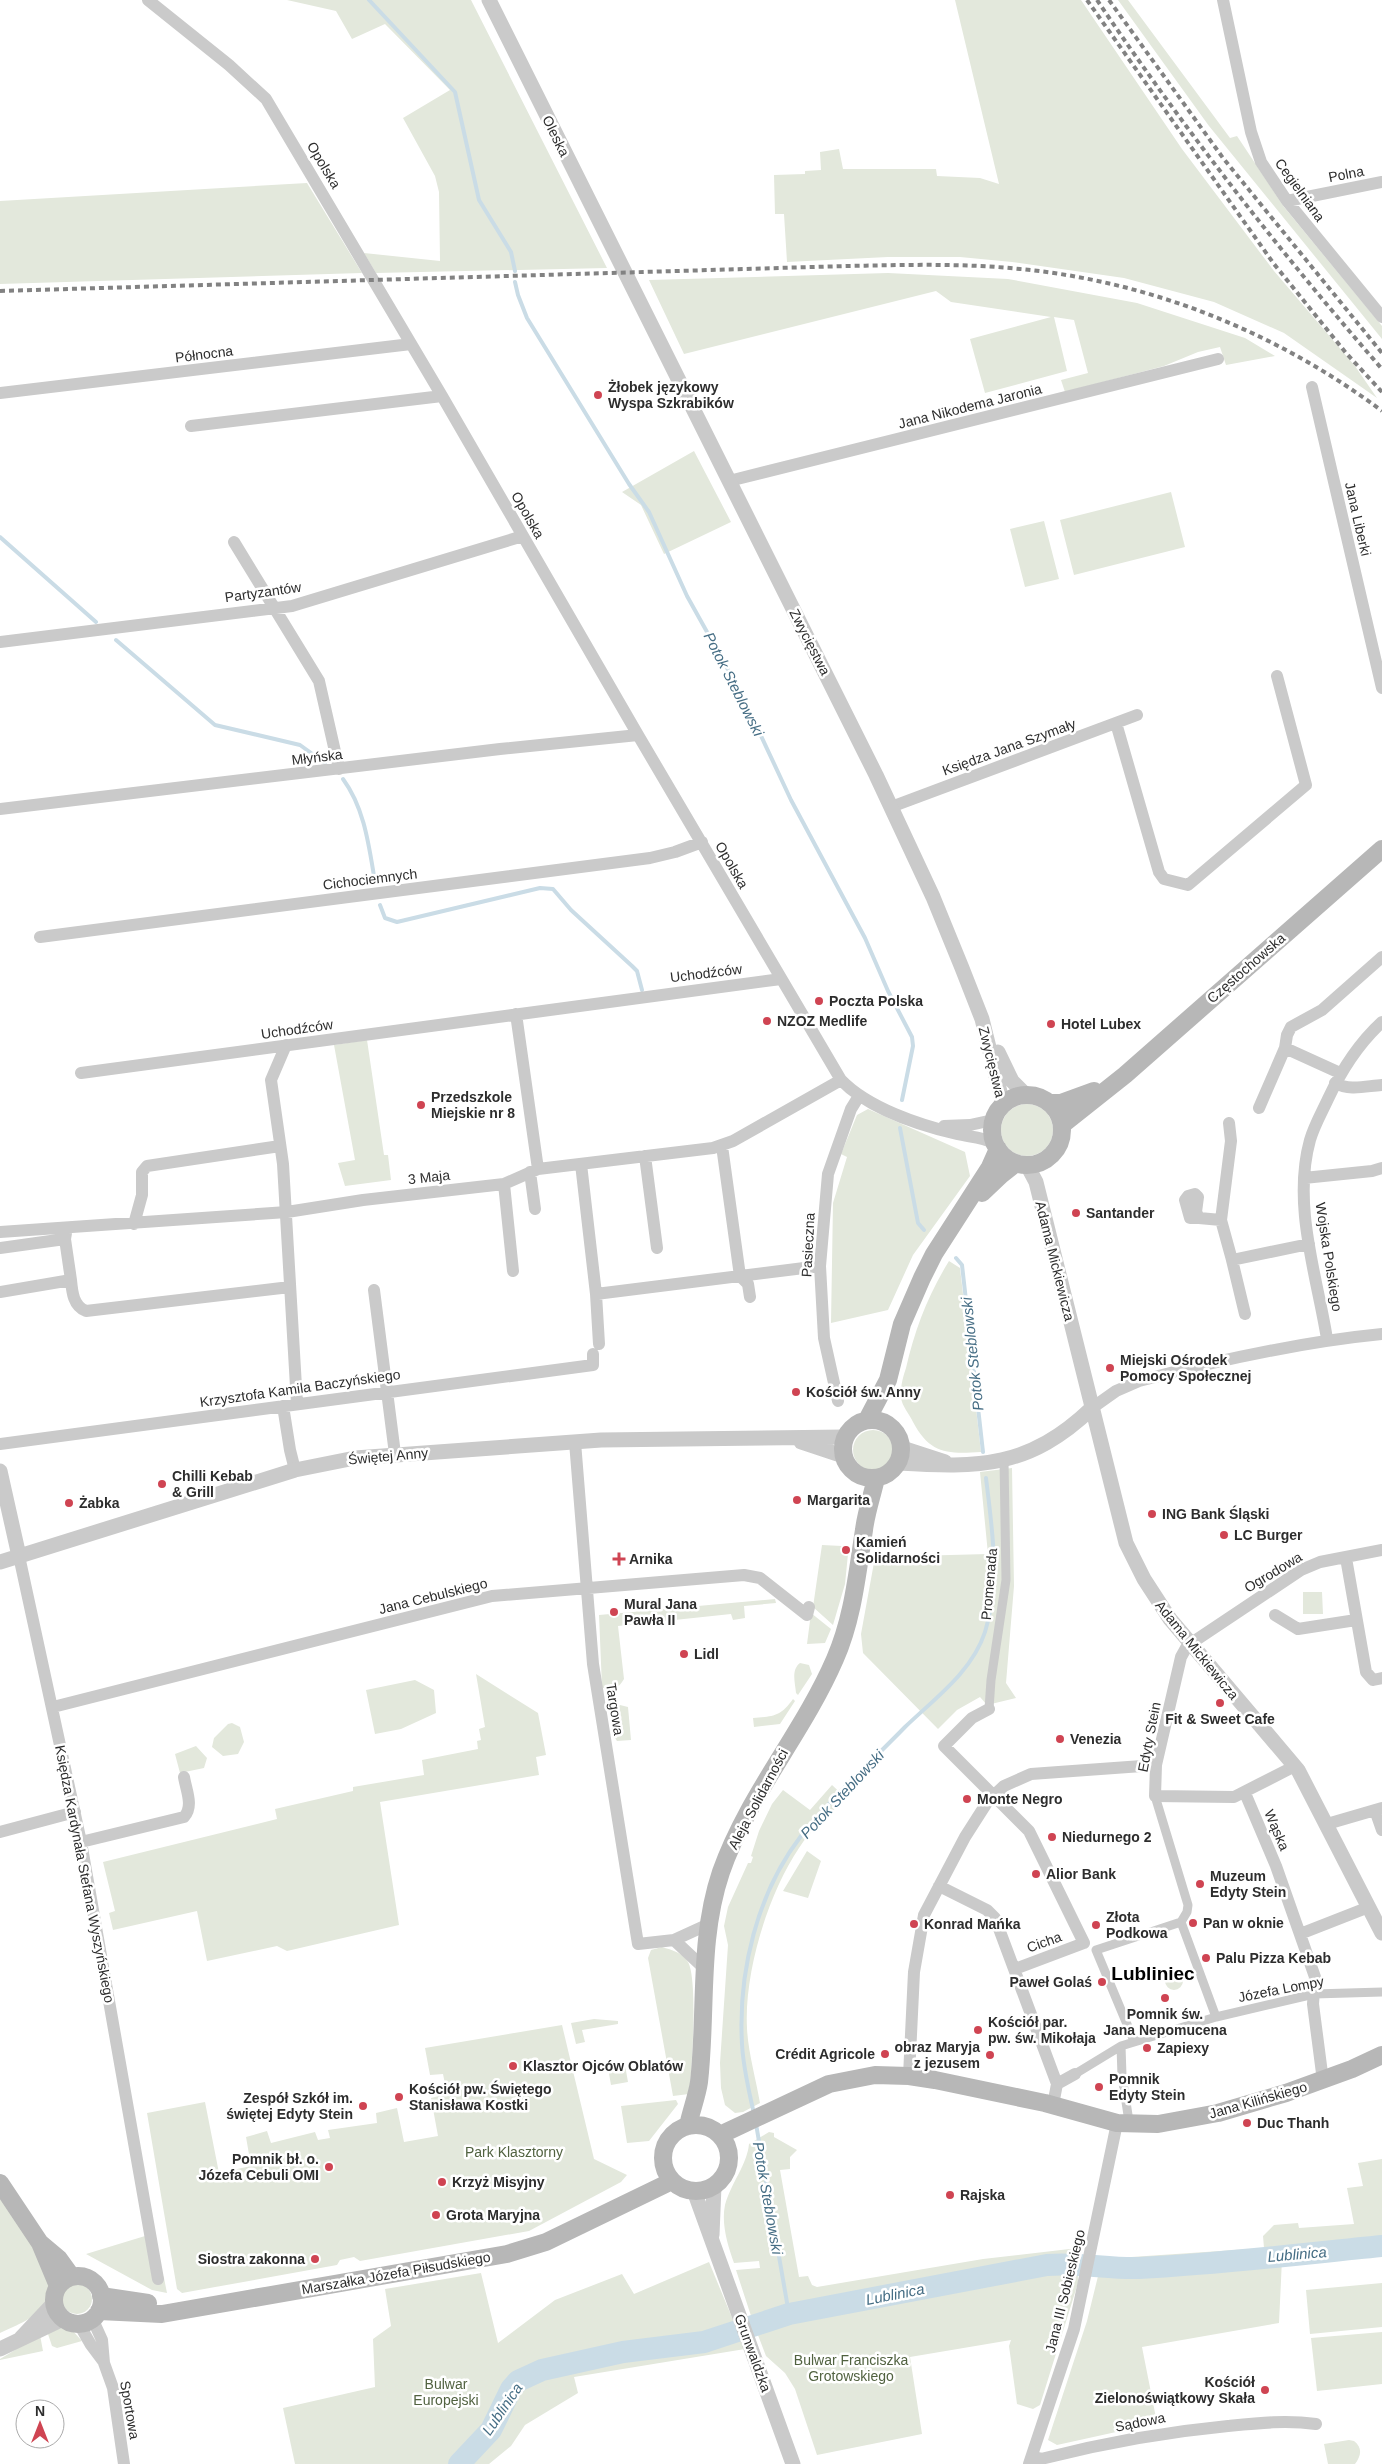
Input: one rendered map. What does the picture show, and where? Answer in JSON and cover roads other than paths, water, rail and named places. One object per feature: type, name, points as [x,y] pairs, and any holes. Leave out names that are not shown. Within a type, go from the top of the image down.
[{"type":"main road","name":"Częstochowska","points":[[1062,1125],[1110,1086],[1382,849]]},
{"type":"main road","name":"Częstochowska","points":[[1049,1103],[1061,1102],[1110,1086]]},
{"type":"main road","points":[[868,1420],[888,1380],[902,1324],[934,1254],[990,1167],[996,1146],[993,1120],[1003,1104],[1014,1098],[1026,1095],[1034,1096],[1049,1103],[1057,1113],[1062,1125],[1059,1144],[1054,1153],[1037,1164],[1022,1164],[1006,1158],[996,1146]]},
{"type":"main road","points":[[958,1218],[1001,1175],[1022,1164]]},
{"type":"main road","points":[[887,1424],[888,1380]]},
{"type":"main road","points":[[868,1420],[887,1424],[898,1434],[900,1456],[892,1471],[867,1477],[852,1471],[843,1456],[845,1437],[858,1423],[868,1420]]},
{"type":"main road","name":"Aleja Solidarności","points":[[696,2126],[704,2104],[699,2084],[709,1924],[721,1873],[732,1845],[758,1795],[825,1679],[840,1646],[850,1614],[864,1527],[867,1477]]},
{"type":"main road","name":"Jana Kilińskiego","points":[[1053,2105],[1125,2121],[1158,2124],[1218,2113],[1323,2080],[1382,2055]]},
{"type":"main road","points":[[724,2142],[795,2100],[829,2084],[849,2078],[875,2074],[910,2076],[1053,2105]]},
{"type":"main road","points":[[696,2126],[724,2142],[727,2170],[714,2186],[694,2191],[686,2190],[668,2174],[665,2146],[670,2137],[696,2126]]},
{"type":"main road","name":"Marszałka Józefa Piłsudskiego","points":[[87,2313],[162,2314],[507,2254],[546,2242],[591,2219],[668,2174]]},
{"type":"main road","points":[[0,2183],[40,2244],[59,2259],[65,2281]]},
{"type":"main road","points":[[82,2276],[91,2280],[98,2287],[87,2313],[54,2303],[54,2294],[65,2281],[82,2276]]},
{"type":"street","name":"Opolska","points":[[148,0],[229,65],[266,99],[442,396],[780,979],[841,1080]]},
{"type":"street","name":"Oleska","points":[[489,0],[624,272]]},
{"type":"street","name":"Cegielniana","points":[[1223,0],[1255,145],[1267,173],[1287,201],[1382,317]]},
{"type":"street","name":"Polna","points":[[1287,201],[1382,182]]},
{"type":"street","name":"Zwycięstwa","points":[[624,272],[892,808],[933,896],[982,1019],[1012,1081],[1026,1095]]},
{"type":"street","name":"Północna","points":[[0,393],[411,344]]},
{"type":"street","name":"Jana Nikodema Jaronia","points":[[729,481],[1218,359]]},
{"type":"street","name":"Jana Liberki","points":[[1312,387],[1382,688]]},
{"type":"street","points":[[191,426],[442,396]]},
{"type":"street","name":"Partyzantów","points":[[0,642],[275,608],[301,603],[523,536]]},
{"type":"street","points":[[234,542],[319,681],[339,769]]},
{"type":"street","points":[[1116,723],[1159,872],[1164,879],[1188,884],[1306,785],[1277,676]]},
{"type":"street","name":"Księdza Jana Szymały","points":[[892,808],[1137,715]]},
{"type":"street","name":"Młyńska","points":[[0,809],[638,735]]},
{"type":"street","name":"Cichociemnych","points":[[40,937],[650,858],[675,852],[702,842]]},
{"type":"street","points":[[1259,1108],[1286,1048],[1287,1035],[1291,1027],[1322,1010],[1382,957]]},
{"type":"street","name":"Uchodźców","points":[[81,1073],[780,979]]},
{"type":"street","points":[[516,1014],[534,1170],[535,1209]]},
{"type":"street","name":"Zwycięstwa","points":[[982,1019],[1003,1104]]},
{"type":"street","name":"Wojska Polskiego","points":[[1327,1339],[1309,1244],[1304,1178],[1310,1140],[1338,1078],[1358,1047],[1382,1022]]},
{"type":"street","points":[[286,1045],[271,1080],[287,1212],[297,1404]]},
{"type":"street","points":[[1286,1048],[1338,1078],[1343,1087],[1382,1085]]},
{"type":"street","points":[[841,1080],[859,1096],[891,1112],[996,1146]]},
{"type":"street","name":"3 Maja","points":[[0,1232],[66,1233],[134,1224],[287,1212],[370,1199],[504,1184],[534,1170],[722,1146],[841,1080]]},
{"type":"street","name":"Pasieczna","points":[[838,1401],[824,1338],[820,1266],[828,1174],[851,1109],[859,1096]]},
{"type":"street","points":[[930,1125],[970,1125],[993,1120]]},
{"type":"street","points":[[1229,1123],[1231,1141],[1221,1220],[1245,1314]]},
{"type":"street","points":[[134,1224],[142,1195],[142,1172],[146,1166],[280,1146]]},
{"type":"street","points":[[722,1146],[740,1276],[748,1284],[750,1297]]},
{"type":"street","points":[[645,1156],[657,1248]]},
{"type":"street","points":[[581,1164],[596,1294],[820,1266]]},
{"type":"street","name":"Adama Mickiewicza","points":[[1022,1164],[1036,1182],[1126,1543],[1159,1604],[1190,1644],[1295,1766],[1327,1824],[1382,1933]]},
{"type":"street","points":[[1304,1178],[1372,1172],[1382,1168]]},
{"type":"street","points":[[504,1184],[513,1271]]},
{"type":"street","points":[[1199,1218],[1221,1220]]},
{"type":"street","points":[[0,1248],[66,1233],[74,1300],[81,1309],[86,1311],[290,1287]]},
{"type":"street","points":[[1232,1260],[1309,1244]]},
{"type":"street","points":[[0,1292],[71,1280]]},
{"type":"street","points":[[374,1290],[395,1454]]},
{"type":"street","name":"Krzysztofa Kamila Baczyńskiego","points":[[0,1444],[387,1391],[593,1366],[596,1349],[596,1294]]},
{"type":"street","points":[[900,1456],[948,1464],[971,1464],[1004,1460],[1026,1454],[1044,1446],[1069,1429],[1111,1394],[1136,1381],[1327,1339],[1382,1334]]},
{"type":"street","points":[[284,1406],[290,1450],[295,1470]]},
{"type":"street","name":"Świętej Anny","points":[[0,1562],[295,1470],[344,1460],[395,1454],[574,1442],[662,1438],[845,1437]]},
{"type":"street","name":"Świętej Anny","points":[[790,1438],[843,1456]]},
{"type":"street","name":"Targowa","points":[[574,1442],[588,1589],[592,1659],[638,1944],[674,1940],[709,1924]]},
{"type":"street","name":"Promenada","points":[[990,1709],[991,1680],[1006,1580],[1004,1460]]},
{"type":"street","name":"Księdza Kardynała Stefana Wyszyńskiego","points":[[0,1471],[81,1842],[158,2279]]},
{"type":"street","name":"Ogrodowa","points":[[1190,1644],[1301,1570],[1320,1562],[1382,1550]]},
{"type":"street","points":[[1346,1558],[1366,1672],[1373,1680],[1382,1678]]},
{"type":"street","name":"Jana Cebulskiego","points":[[53,1707],[500,1595],[753,1575],[767,1583],[807,1615],[809,1607]]},
{"type":"street","points":[[1275,1615],[1298,1629],[1356,1620]]},
{"type":"street","name":"Edyty Stein","points":[[1181,1922],[1187,1912],[1188,1905],[1155,1796],[1156,1765],[1179,1663],[1183,1652],[1190,1644]]},
{"type":"street","points":[[990,1709],[972,1718],[944,1746],[1029,1831],[1084,1944],[1096,1950],[1134,2041]]},
{"type":"street","points":[[910,2076],[914,1972],[924,1915],[965,1837],[993,1795],[1012,1781],[1030,1774],[1156,1765]]},
{"type":"street","points":[[1155,1796],[1229,1798],[1245,1793],[1295,1766]]},
{"type":"street","points":[[81,1842],[184,1817],[189,1811],[190,1805],[184,1777]]},
{"type":"street","name":"Wąska","points":[[1245,1793],[1276,1866],[1315,1977],[1313,2004],[1323,2080]]},
{"type":"street","points":[[1327,1824],[1378,1809],[1382,1830]]},
{"type":"street","points":[[0,1832],[75,1812]]},
{"type":"street","points":[[938,1886],[992,1913],[1015,1969],[1057,2084],[1053,2105]]},
{"type":"street","points":[[1300,1934],[1369,1907]]},
{"type":"street","points":[[1096,1950],[1181,1922],[1216,2017]]},
{"type":"street","points":[[674,1940],[705,1969]]},
{"type":"street","name":"Cicha","points":[[1015,1969],[1084,1944]]},
{"type":"street","name":"Józefa Lompy","points":[[1075,2074],[1121,2046],[1216,2017],[1314,1994],[1382,1992]]},
{"type":"street","points":[[1121,2046],[1125,2121]]},
{"type":"street","points":[[1057,2084],[1075,2074]]},
{"type":"street","name":"Jana III Sobieskiego","points":[[1031,2460],[1074,2329],[1090,2255],[1125,2121]]},
{"type":"street","name":"Grunwaldzka","points":[[712,2241],[714,2186]]},
{"type":"street","name":"Grunwaldzka","points":[[694,2191],[793,2464]]},
{"type":"street","points":[[20,2339],[54,2303]]},
{"type":"street","points":[[0,2349],[20,2339],[87,2313]]},
{"type":"street","name":"Sportowa","points":[[87,2313],[102,2340],[104,2363],[113,2388],[124,2464]]},
{"type":"street","name":"Sądowa","points":[[1031,2460],[1169,2432],[1287,2420],[1316,2424]]},
{"type":"waterway","name":"Potok Steblowski","points":[[369,0],[455,92],[479,200],[511,252],[515,271]]},
{"type":"waterway","name":"Potok Steblowski","points":[[515,282],[527,318],[629,484],[649,512],[687,596],[741,693],[791,800],[865,938],[888,991],[912,1037],[913,1046],[902,1100]]},
{"type":"waterway","points":[[0,537],[96,622]]},
{"type":"waterway","points":[[116,640],[215,725],[300,745],[325,763]]},
{"type":"waterway","points":[[343,779],[361,816],[375,882]]},
{"type":"waterway","points":[[380,905],[385,918],[397,922],[540,888],[553,889],[571,910],[637,971],[642,990]]},
{"type":"waterway","name":"Potok Steblowski","points":[[900,1128],[918,1223],[924,1230]]},
{"type":"waterway","name":"Potok Steblowski","points":[[956,1258],[962,1265],[983,1452]]},
{"type":"waterway","name":"Potok Steblowski","points":[[754,2114],[746,2079],[742,2044],[743,1989],[747,1962],[762,1908],[773,1882],[801,1836],[838,1794],[951,1684],[971,1660],[979,1646],[990,1613],[994,1575],[993,1536],[986,1478]]},
{"type":"waterway","name":"Potok Steblowski","points":[[756,2124],[789,2314]]},
{"type":"waterway","name":"Lublinica","points":[[459,2464],[491,2430],[511,2389],[518,2381],[542,2370],[623,2352],[704,2342],[789,2314],[1047,2265],[1070,2264],[1139,2268],[1382,2246]]},
{"type":"railway","points":[[1087,0],[1274,264],[1346,353],[1382,392]]},
{"type":"railway","points":[[1097,0],[1164,96],[1234,189],[1382,369]]},
{"type":"railway","points":[[1109,0],[1223,158],[1382,353]]},
{"type":"railway","points":[[0,291],[846,266],[933,265],[998,267],[1069,275],[1117,285],[1211,315],[1256,335],[1300,358],[1342,383],[1382,411]]},
{"type":"place","name":"Żłobek językowy Wyspa Szkrabików","points":[[598,395]]},
{"type":"place","name":"Poczta Polska","points":[[819,1001]]},
{"type":"place","name":"NZOZ Medlife","points":[[767,1021]]},
{"type":"place","name":"Hotel Lubex","points":[[1051,1024]]},
{"type":"place","name":"Przedszkole Miejskie nr 8","points":[[421,1105]]},
{"type":"place","name":"Santander","points":[[1076,1213]]},
{"type":"place","name":"Miejski Ośrodek Pomocy Społecznej","points":[[1110,1368]]},
{"type":"place","name":"Kościół św. Anny","points":[[796,1392]]},
{"type":"place","name":"Chilli Kebab & Grill","points":[[162,1484]]},
{"type":"place","name":"Margarita","points":[[797,1500]]},
{"type":"place","name":"Żabka","points":[[69,1503]]},
{"type":"place","name":"ING Bank Śląski","points":[[1152,1514]]},
{"type":"place","name":"LC Burger","points":[[1224,1535]]},
{"type":"place","name":"Kamień Solidarności","points":[[846,1550]]},
{"type":"place","name":"Arnika","points":[[619,1559]]},
{"type":"place","name":"Mural Jana Pawła II","points":[[614,1612]]},
{"type":"place","name":"Lidl","points":[[684,1654]]},
{"type":"place","name":"Fit & Sweet Cafe","points":[[1220,1703]]},
{"type":"place","name":"Venezia","points":[[1060,1739]]},
{"type":"place","name":"Monte Negro","points":[[967,1799]]},
{"type":"place","name":"Niedurnego 2","points":[[1052,1837]]},
{"type":"place","name":"Alior Bank","points":[[1036,1874]]},
{"type":"place","name":"Muzeum Edyty Stein","points":[[1200,1884]]},
{"type":"place","name":"Pan w oknie","points":[[1193,1923]]},
{"type":"place","name":"Konrad Mańka","points":[[914,1924]]},
{"type":"place","name":"Złota Podkowa","points":[[1096,1925]]},
{"type":"place","name":"Palu Pizza Kebab","points":[[1206,1958]]},
{"type":"place","name":"Paweł Golaś","points":[[1102,1982]]},
{"type":"place","name":"Pomnik św. Jana Nepomucena","points":[[1165,1998]]},
{"type":"place","name":"Kościół par. pw. św. Mikołaja","points":[[978,2030]]},
{"type":"place","name":"Zapiexy","points":[[1147,2048]]},
{"type":"place","name":"Crédit Agricole","points":[[885,2054]]},
{"type":"place","name":"obraz Maryja z jezusem","points":[[990,2055]]},
{"type":"place","name":"Klasztor Ojców Oblatów","points":[[513,2066]]},
{"type":"place","name":"Pomnik Edyty Stein","points":[[1099,2087]]},
{"type":"place","name":"Kościół pw. Świętego Stanisława Kostki","points":[[399,2097]]},
{"type":"place","name":"Zespół Szkół im. świętej Edyty Stein","points":[[363,2106]]},
{"type":"place","name":"Duc Thanh","points":[[1247,2123]]},
{"type":"place","name":"Pomnik bł. o. Józefa Cebuli OMI","points":[[329,2167]]},
{"type":"place","name":"Krzyż Misyjny","points":[[442,2182]]},
{"type":"place","name":"Rajska","points":[[950,2195]]},
{"type":"place","name":"Grota Maryjna","points":[[436,2215]]},
{"type":"place","name":"Siostra zakonna","points":[[315,2259]]},
{"type":"place","name":"Kościół Zielonoświątkowy Skała","points":[[1265,2390]]},
{"type":"district","name":"Lubliniec","points":[[1153,1973]]},
{"type":"park label","name":"Park Klasztorny","points":[[514,2152]]},
{"type":"park label","name":"Bulwar Franciszka Grotowskiego","points":[[851,2368]]},
{"type":"park label","name":"Bulwar Europejski","points":[[446,2392]]}]
